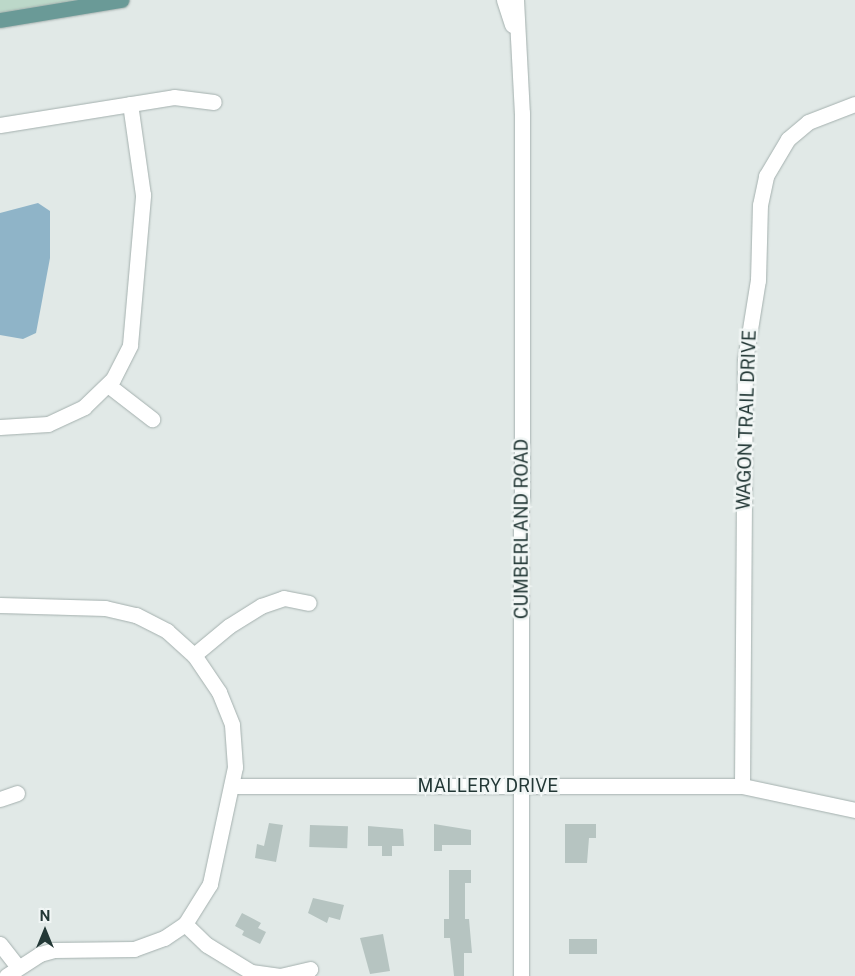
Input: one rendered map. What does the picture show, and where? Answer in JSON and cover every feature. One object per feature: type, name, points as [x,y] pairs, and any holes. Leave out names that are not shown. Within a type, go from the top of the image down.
[{"type":"main road","points":[[0,20],[121,0]]},
{"type":"street","name":"CUMBERLAND ROAD","points":[[504,0],[515,38],[522,82]]},
{"type":"street","name":"CUMBERLAND ROAD","points":[[516,0],[522,82],[523,786],[520,976]]},
{"type":"street","points":[[0,125],[186,96],[214,102]]},
{"type":"street","points":[[0,427],[37,426],[58,420],[84,407],[108,385],[125,358],[133,335],[143,208],[130,104]]},
{"type":"street","name":"WAGON TRAIL DRIVE","points":[[742,786],[745,360],[758,280],[760,205],[766,176],[788,139],[808,122],[855,104]]},
{"type":"street","points":[[108,385],[152,419]]},
{"type":"street","points":[[194,655],[229,626],[261,606],[284,598],[310,603]]},
{"type":"street","points":[[0,605],[125,612],[167,631],[194,655],[219,692],[232,725],[234,786],[210,884],[185,924],[164,938],[134,949],[54,950],[11,971],[0,944]]},
{"type":"street","name":"MALLERY DRIVE","points":[[234,786],[742,786],[855,810]]},
{"type":"street","points":[[0,799],[16,793]]},
{"type":"street","points":[[185,924],[207,945],[251,972],[280,976],[310,969]]},
{"type":"green space","points":[[0,0],[121,0],[0,20]]},
{"type":"water","points":[[38,203],[50,211],[50,258],[36,333],[23,339],[0,335],[0,213]]},
{"type":"building","points":[[269,823],[283,825],[276,862],[255,858],[257,844],[264,846]]},
{"type":"building","points":[[434,824],[471,830],[471,845],[442,845],[442,851],[434,851]]},
{"type":"building","points":[[565,824],[596,824],[596,838],[589,838],[587,863],[565,863]]},
{"type":"building","points":[[310,825],[348,826],[347,848],[309,847]]},
{"type":"building","points":[[368,826],[403,829],[404,846],[392,846],[392,856],[382,856],[382,846],[368,846]]},
{"type":"building","points":[[449,870],[471,870],[471,883],[465,883],[465,919],[469,919],[472,953],[464,953],[464,976],[454,976],[450,938],[444,938],[444,919],[449,919]]},
{"type":"building","points":[[313,898],[344,905],[340,920],[329,917],[327,923],[308,913]]},
{"type":"building","points":[[242,913],[261,923],[258,928],[266,932],[260,944],[242,935],[244,931],[235,926]]},
{"type":"building","points":[[383,934],[390,971],[370,974],[360,938]]},
{"type":"building","points":[[569,939],[597,939],[597,954],[569,954]]}]
